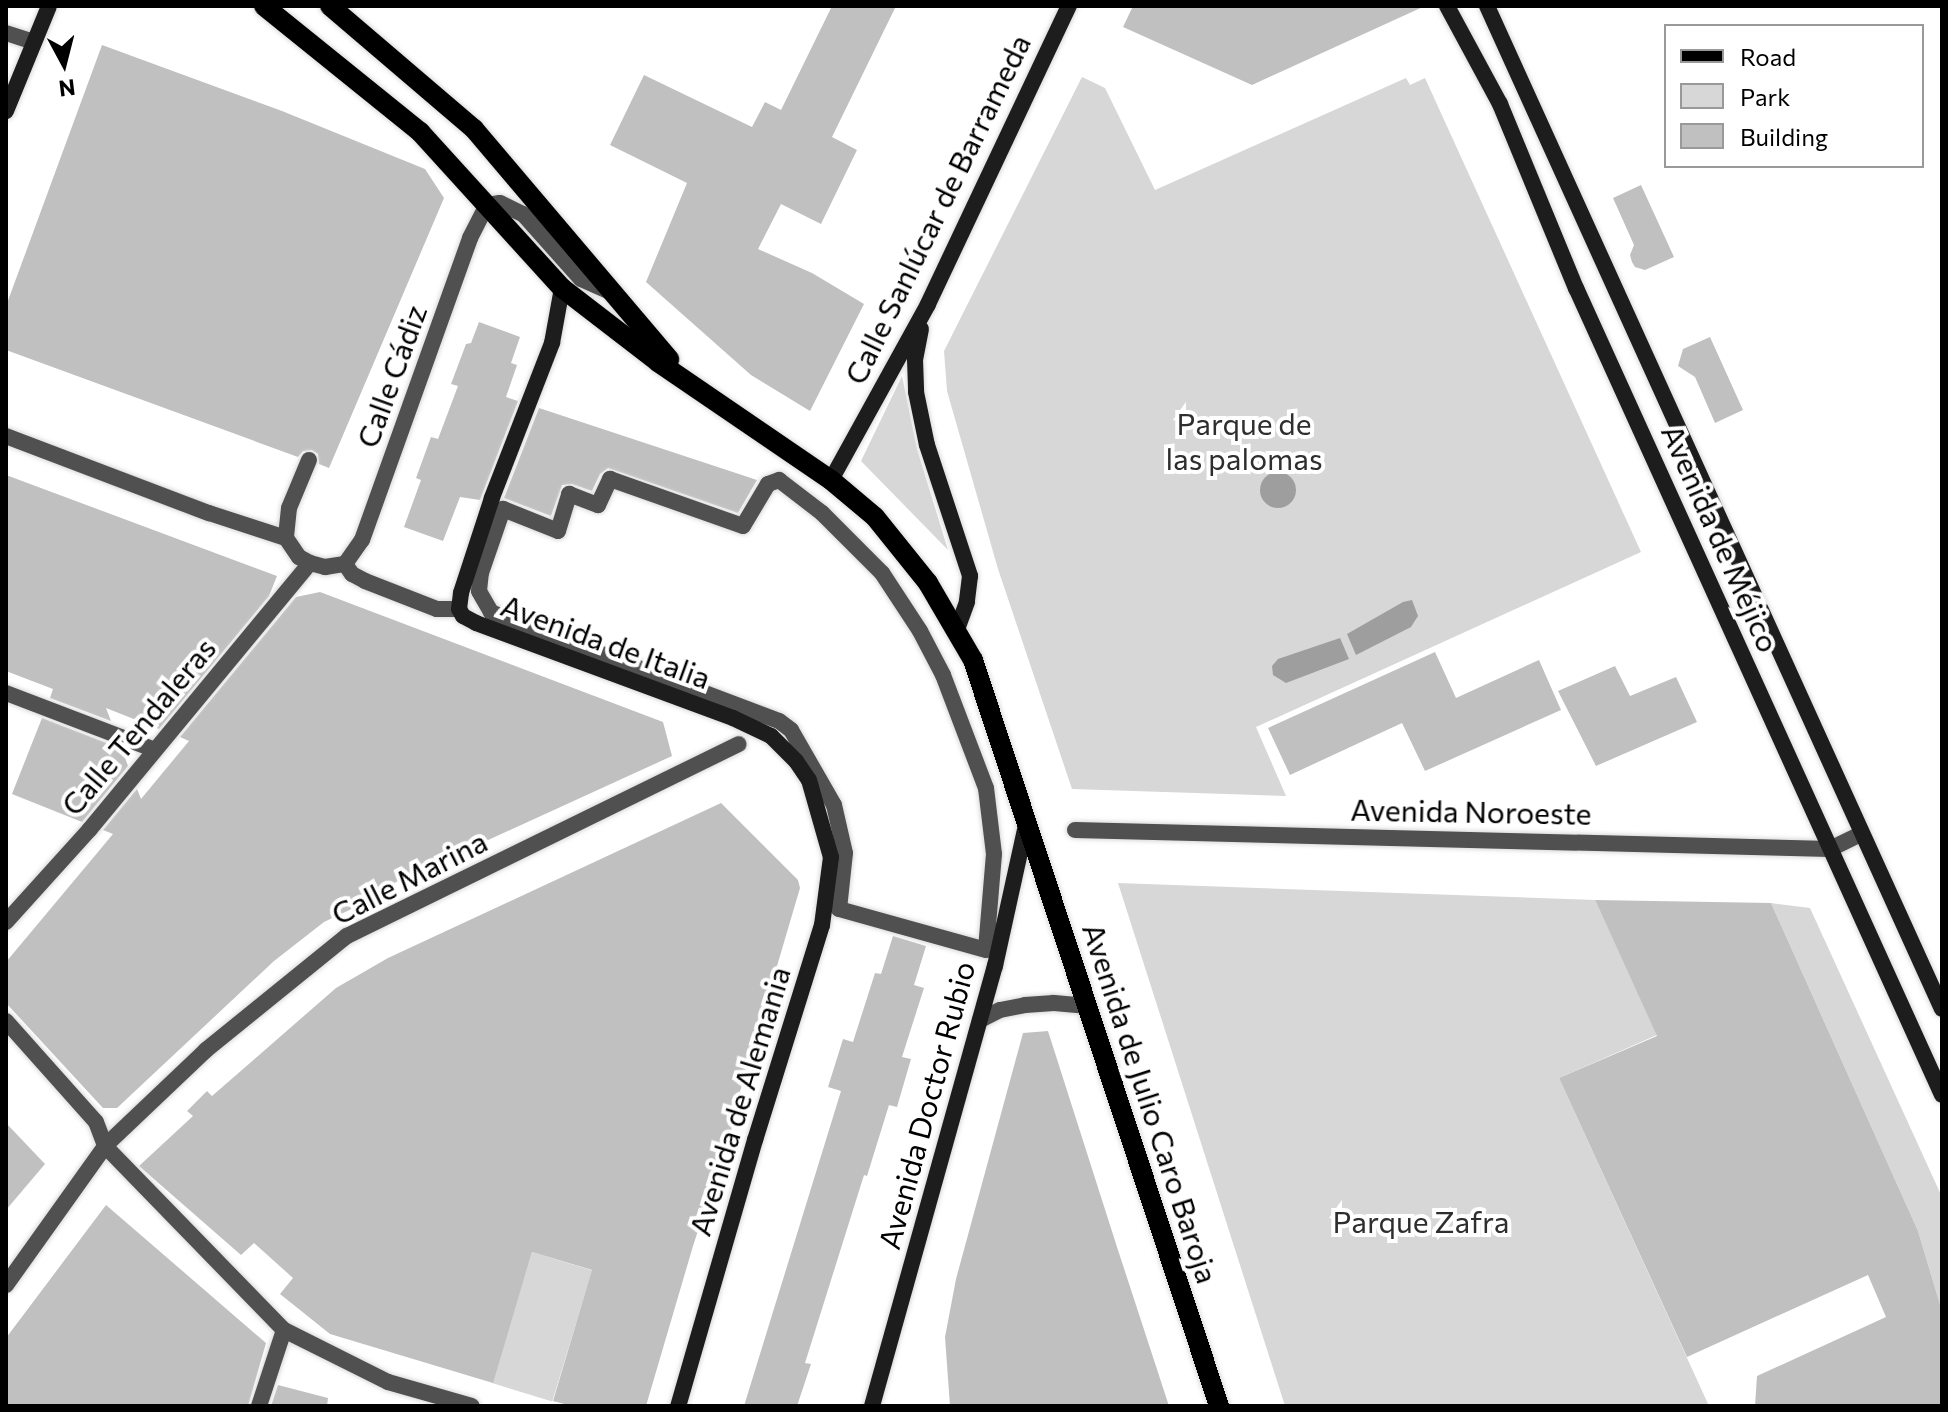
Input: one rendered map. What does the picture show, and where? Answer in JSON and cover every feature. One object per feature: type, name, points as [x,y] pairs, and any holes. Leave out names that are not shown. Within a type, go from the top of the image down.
[{"type":"main road","points":[[264,6],[420,132],[562,288],[687,380]]},
{"type":"main road","points":[[330,6],[474,129],[687,380]]},
{"type":"main road","name":"Avenida de Julio Caro Baroja","points":[[687,380],[831,480],[875,517],[907,553],[957,629],[973,660],[1027,818],[1219,1406]]},
{"type":"street","points":[[6,111],[49,6]]},
{"type":"street","name":"Calle Sanlúcar de Barrameda","points":[[831,480],[928,304],[1069,6]]},
{"type":"street","name":"Avenida de Méjico","points":[[1447,6],[1500,104],[1576,288],[1942,1095]]},
{"type":"street","name":"Avenida de Méjico","points":[[1487,6],[1942,1009]]},
{"type":"street","points":[[6,33],[33,42]]},
{"type":"street","points":[[487,205],[500,203],[523,214],[581,279],[610,292]]},
{"type":"street","name":"Calle Cádiz","points":[[345,564],[362,540],[470,238],[487,205]]},
{"type":"street","points":[[459,609],[461,593],[492,498],[552,343],[562,288]]},
{"type":"street","points":[[928,304],[915,359],[916,392],[927,445],[970,576],[967,602],[957,629]]},
{"type":"street","points":[[6,436],[209,513],[286,538]]},
{"type":"street","points":[[309,460],[289,508],[286,538],[292,549],[310,563],[325,567],[345,564]]},
{"type":"street","points":[[610,479],[743,526],[768,484],[779,480],[822,513],[882,573],[920,631],[943,675],[986,788],[994,854],[986,950],[839,909],[845,853],[834,805],[791,730],[779,721],[491,612],[479,591],[481,573],[503,509],[558,531],[569,494],[598,505],[610,479]]},
{"type":"street","name":"Calle Tendaleras","points":[[6,922],[90,829],[153,749],[310,563]]},
{"type":"street","name":"Avenida de Italia","points":[[345,564],[352,574],[365,581],[437,609],[459,609],[463,616],[476,623],[755,727],[771,736],[796,761],[809,780],[819,809]]},
{"type":"street","points":[[6,693],[153,749]]},
{"type":"street","name":"Calle Marina","points":[[6,1285],[105,1146],[206,1050],[347,936],[739,744]]},
{"type":"street","name":"Avenida de Alemania","points":[[678,1406],[755,1140],[822,925],[831,857],[819,809]]},
{"type":"street","name":"Avenida Doctor Rubio","points":[[872,1406],[980,1020],[1027,818]]},
{"type":"street","name":"Avenida Noroeste","points":[[1075,830],[1830,849],[1861,834]]},
{"type":"street","points":[[980,1020],[1000,1010],[1025,1005],[1054,1003],[1088,1006]]},
{"type":"street","points":[[6,1021],[96,1122],[105,1146],[284,1330],[388,1382],[472,1406]]},
{"type":"street","points":[[259,1406],[284,1330]]},
{"type":"green space","name":"Parque de las palomas","points":[[1082,77],[1105,88],[1155,190],[1406,78],[1410,85],[1425,78],[1641,552],[1256,727],[1286,796],[1072,789],[998,569],[947,391],[944,351]]},
{"type":"green space","points":[[902,376],[917,449],[948,550],[861,461]]},
{"type":"green space","name":"Parque Zafra","points":[[1118,883],[1595,900],[1657,1035],[1559,1078],[1709,1406],[1285,1406]]},
{"type":"green space","points":[[1771,903],[1810,908],[1942,1197],[1942,1311],[1918,1231]]},
{"type":"green space","points":[[532,1252],[592,1270],[552,1401],[492,1383]]},
{"type":"shaded area","points":[[1278,472],[1291,477],[1296,490],[1291,503],[1278,508],[1265,503],[1260,490],[1265,477]]},
{"type":"shaded area","points":[[1412,600],[1418,616],[1411,627],[1356,655],[1347,634]]},
{"type":"shaded area","points":[[1340,638],[1349,659],[1286,683],[1273,675],[1272,666],[1278,659]]},
{"type":"building","points":[[832,6],[896,6],[832,137],[857,150],[821,224],[781,204],[758,249],[812,273],[864,304],[810,411],[751,375],[646,282],[687,183],[610,145],[644,75],[752,127],[765,102],[781,110]]},
{"type":"building","points":[[1133,6],[1425,6],[1252,85],[1123,27]]},
{"type":"building","points":[[102,45],[282,111],[425,169],[444,198],[329,468],[319,464],[318,454],[312,450],[303,451],[298,457],[6,350],[6,306]]},
{"type":"building","points":[[1641,185],[1674,257],[1645,270],[1635,267],[1632,262],[1630,255],[1634,245],[1613,198]]},
{"type":"building","points":[[479,322],[520,337],[511,363],[517,365],[506,397],[518,401],[480,500],[460,497],[443,541],[404,527],[421,480],[416,478],[431,437],[438,439],[458,386],[451,384],[466,344],[471,343]]},
{"type":"building","points":[[1710,337],[1743,410],[1715,423],[1695,377],[1678,366],[1683,349]]},
{"type":"building","points":[[539,408],[757,480],[738,513],[608,468],[600,474],[592,491],[572,484],[562,485],[551,516],[504,498]]},
{"type":"building","points":[[6,475],[277,576],[269,596],[159,729],[106,708],[111,721],[50,698],[53,689],[6,671]]},
{"type":"building","points":[[320,592],[663,722],[672,756],[357,900],[360,905],[324,922],[274,961],[117,1108],[103,1108],[6,1003],[6,962],[113,834],[103,830],[137,789],[141,799],[189,741],[180,737],[296,597]]},
{"type":"building","points":[[1435,652],[1456,698],[1539,660],[1561,710],[1425,771],[1402,723],[1290,775],[1268,728]]},
{"type":"building","points":[[1615,666],[1630,696],[1676,677],[1697,722],[1596,766],[1558,691]]},
{"type":"building","points":[[42,718],[122,749],[128,766],[82,822],[12,794]]},
{"type":"building","points":[[721,803],[798,880],[800,888],[734,1112],[737,1112],[693,1246],[646,1406],[572,1406],[553,1401],[592,1270],[532,1252],[493,1383],[330,1334],[280,1294],[293,1278],[254,1243],[241,1255],[139,1166],[193,1116],[187,1111],[207,1091],[212,1096],[336,988],[388,958]]},
{"type":"building","points":[[1595,900],[1771,903],[1918,1231],[1942,1311],[1942,1406],[1755,1406],[1757,1376],[1886,1317],[1868,1275],[1687,1357],[1559,1078],[1657,1036]]},
{"type":"building","points":[[893,936],[926,946],[914,985],[924,988],[902,1057],[911,1059],[897,1107],[889,1105],[867,1176],[864,1175],[805,1363],[811,1364],[797,1406],[744,1406],[841,1091],[828,1087],[843,1039],[853,1042],[875,973],[881,974]]},
{"type":"building","points":[[1048,1031],[1169,1406],[950,1406],[945,1337],[956,1279],[1023,1033]]},
{"type":"building","points":[[6,1123],[45,1164],[6,1210]]},
{"type":"building","points":[[106,1205],[266,1343],[248,1406],[6,1406],[6,1338]]},
{"type":"building","points":[[278,1385],[328,1398],[327,1406],[271,1406]]}]
